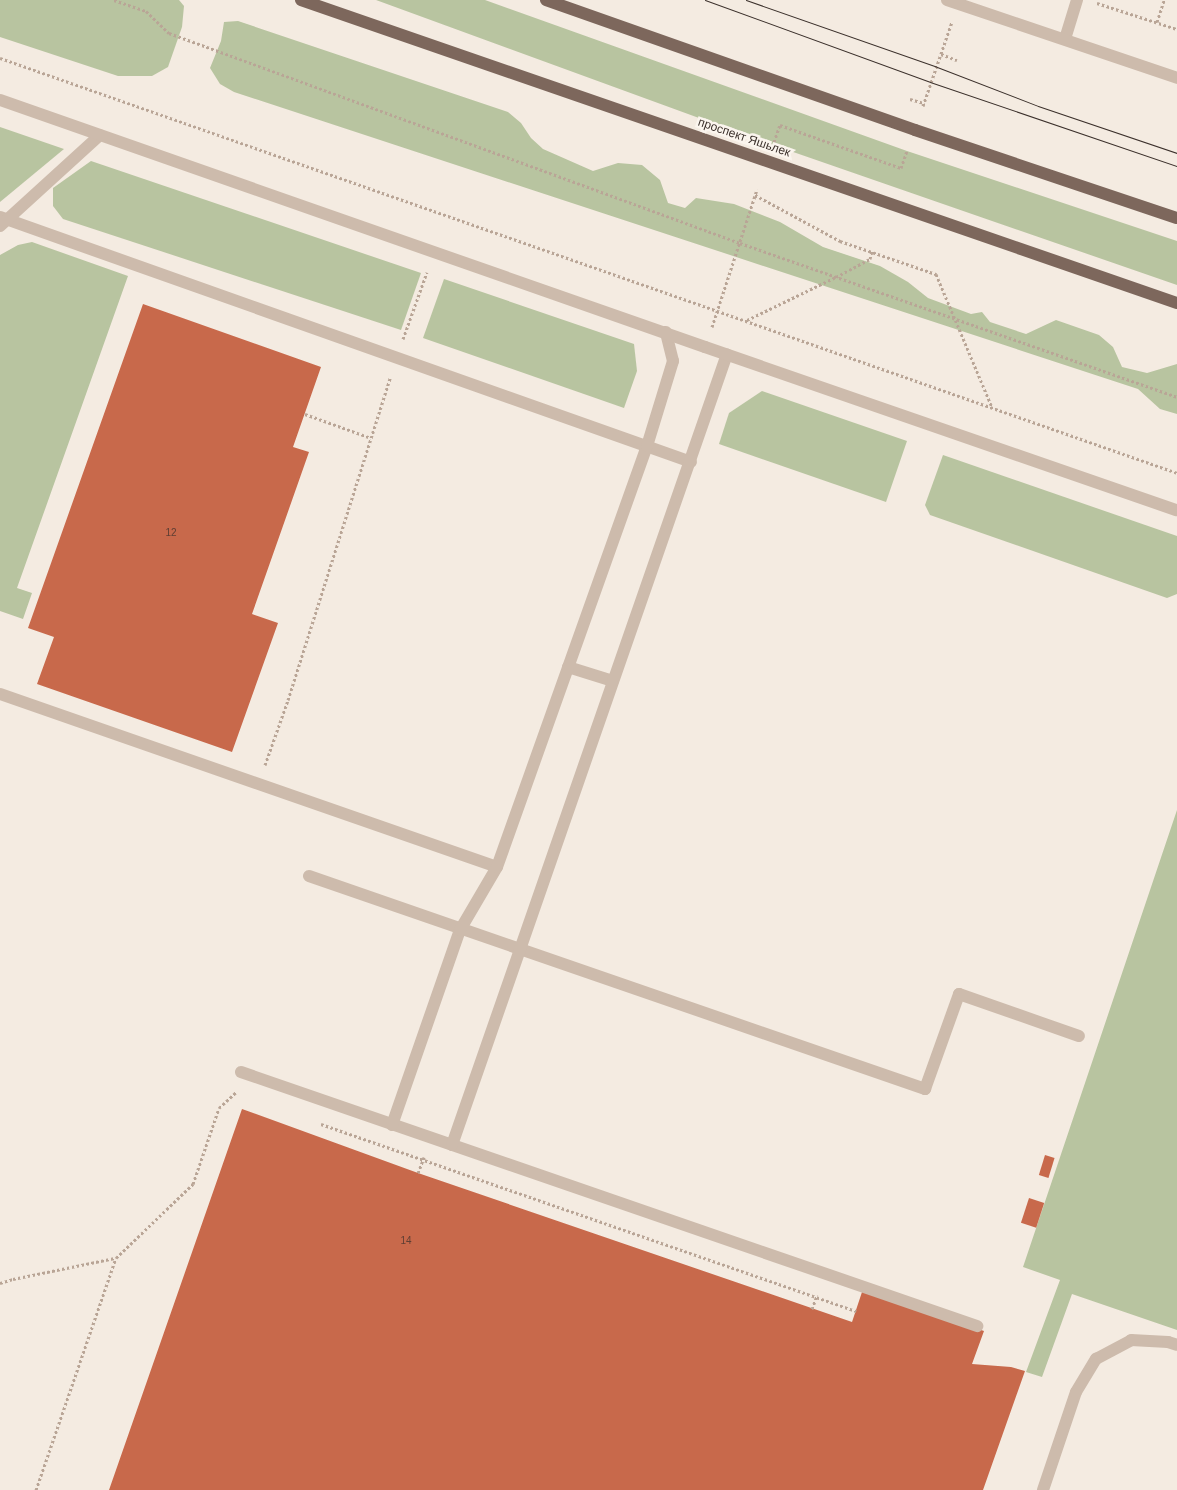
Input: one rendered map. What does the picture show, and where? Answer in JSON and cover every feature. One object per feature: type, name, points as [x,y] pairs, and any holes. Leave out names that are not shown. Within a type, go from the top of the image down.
[{"type":"main road","name":"проспект Яшьлек","points":[[301,0],[1177,303]]},
{"type":"main road","points":[[546,0],[915,130],[1177,218]]},
{"type":"street","points":[[1065,39],[1077,0]]},
{"type":"street","points":[[952,2],[1177,78]]},
{"type":"street","points":[[0,100],[1177,510]]},
{"type":"street","points":[[100,135],[2,221],[396,357],[691,462]]},
{"type":"street","points":[[392,1125],[460,930],[497,867],[647,446],[674,361],[666,332]]},
{"type":"street","points":[[452,1145],[727,354]]},
{"type":"street","points":[[568,667],[614,681]]},
{"type":"street","points":[[0,694],[497,867]]},
{"type":"street","points":[[309,876],[460,930],[925,1089],[958,994],[1079,1036]]},
{"type":"street","points":[[241,1072],[977,1326]]},
{"type":"street","points":[[1043,1490],[1076,1392],[1096,1359],[1131,1340],[1168,1342],[1177,1345]]},
{"type":"path","points":[[114,0],[146,11],[170,33],[836,278],[1177,396]]},
{"type":"path","points":[[1088,0],[1177,29]]},
{"type":"path","points":[[1157,22],[1164,0]]},
{"type":"path","points":[[910,99],[924,105],[941,54],[952,2]]},
{"type":"path","points":[[941,54],[957,60]]},
{"type":"path","points":[[0,58],[1177,473]]},
{"type":"path","points":[[773,145],[780,125],[901,168],[907,151]]},
{"type":"path","points":[[710,332],[757,189]]},
{"type":"path","points":[[755,195],[840,241],[936,274],[993,407]]},
{"type":"path","points":[[747,320],[836,278],[870,259],[872,251]]},
{"type":"path","points":[[258,784],[288,700],[396,357],[434,252]]},
{"type":"path","points":[[305,414],[371,438]]},
{"type":"path","points":[[36,1490],[116,1258],[194,1184],[219,1108],[235,1094],[241,1072]]},
{"type":"path","points":[[235,1094],[244,1097]]},
{"type":"path","points":[[320,1124],[856,1311]]},
{"type":"path","points":[[0,1283],[13,1278],[116,1258]]},
{"type":"path","points":[[812,1308],[816,1297]]},
{"type":"green space","points":[[0,0],[179,0],[184,6],[182,27],[168,67],[152,76],[118,76],[0,37]]},
{"type":"green space","points":[[376,0],[485,0],[907,151],[1177,241],[1177,285],[773,145]]},
{"type":"green space","points":[[238,21],[508,112],[521,123],[531,138],[543,149],[593,171],[618,163],[642,165],[660,180],[668,203],[685,208],[696,198],[734,204],[780,222],[823,247],[880,266],[908,282],[928,298],[971,314],[982,312],[990,322],[1026,334],[1056,320],[1099,335],[1113,347],[1122,367],[1147,373],[1177,364],[1177,414],[1160,409],[1138,389],[234,92],[220,84],[210,68],[221,41],[224,22]]},
{"type":"green space","points":[[0,127],[64,149],[0,202]]},
{"type":"green space","points":[[91,161],[421,273],[401,330],[63,219],[53,206],[53,188]]},
{"type":"green space","points":[[32,242],[128,276],[17,588],[32,593],[23,619],[0,611],[0,255],[18,245]]},
{"type":"green space","points":[[444,279],[634,344],[637,371],[624,408],[423,338]]},
{"type":"green space","points":[[762,391],[907,441],[886,502],[719,444],[729,413]]},
{"type":"green space","points":[[943,455],[1177,536],[1177,594],[1167,598],[930,515],[925,505]]},
{"type":"green space","points":[[1177,810],[1177,1330],[1072,1294],[1042,1377],[1026,1372],[1060,1280],[1023,1267]]},
{"type":"building","points":[[143,304],[321,367],[293,447],[309,452],[252,614],[278,623],[232,752],[37,684],[54,637],[28,628]]},
{"type":"building","points":[[242,1109],[418,1173],[852,1322],[863,1289],[984,1331],[972,1364],[1011,1367],[1025,1371],[983,1490],[109,1490]]},
{"type":"building","points":[[1045,1155],[1055,1158],[1048,1178],[1039,1175]]},
{"type":"building","points":[[1029,1198],[1044,1203],[1036,1228],[1021,1223]]},
{"type":"tram line","points":[[705,0],[930,82],[1177,166]]},
{"type":"tram line","points":[[746,0],[937,67],[1038,106],[1177,153]]}]
